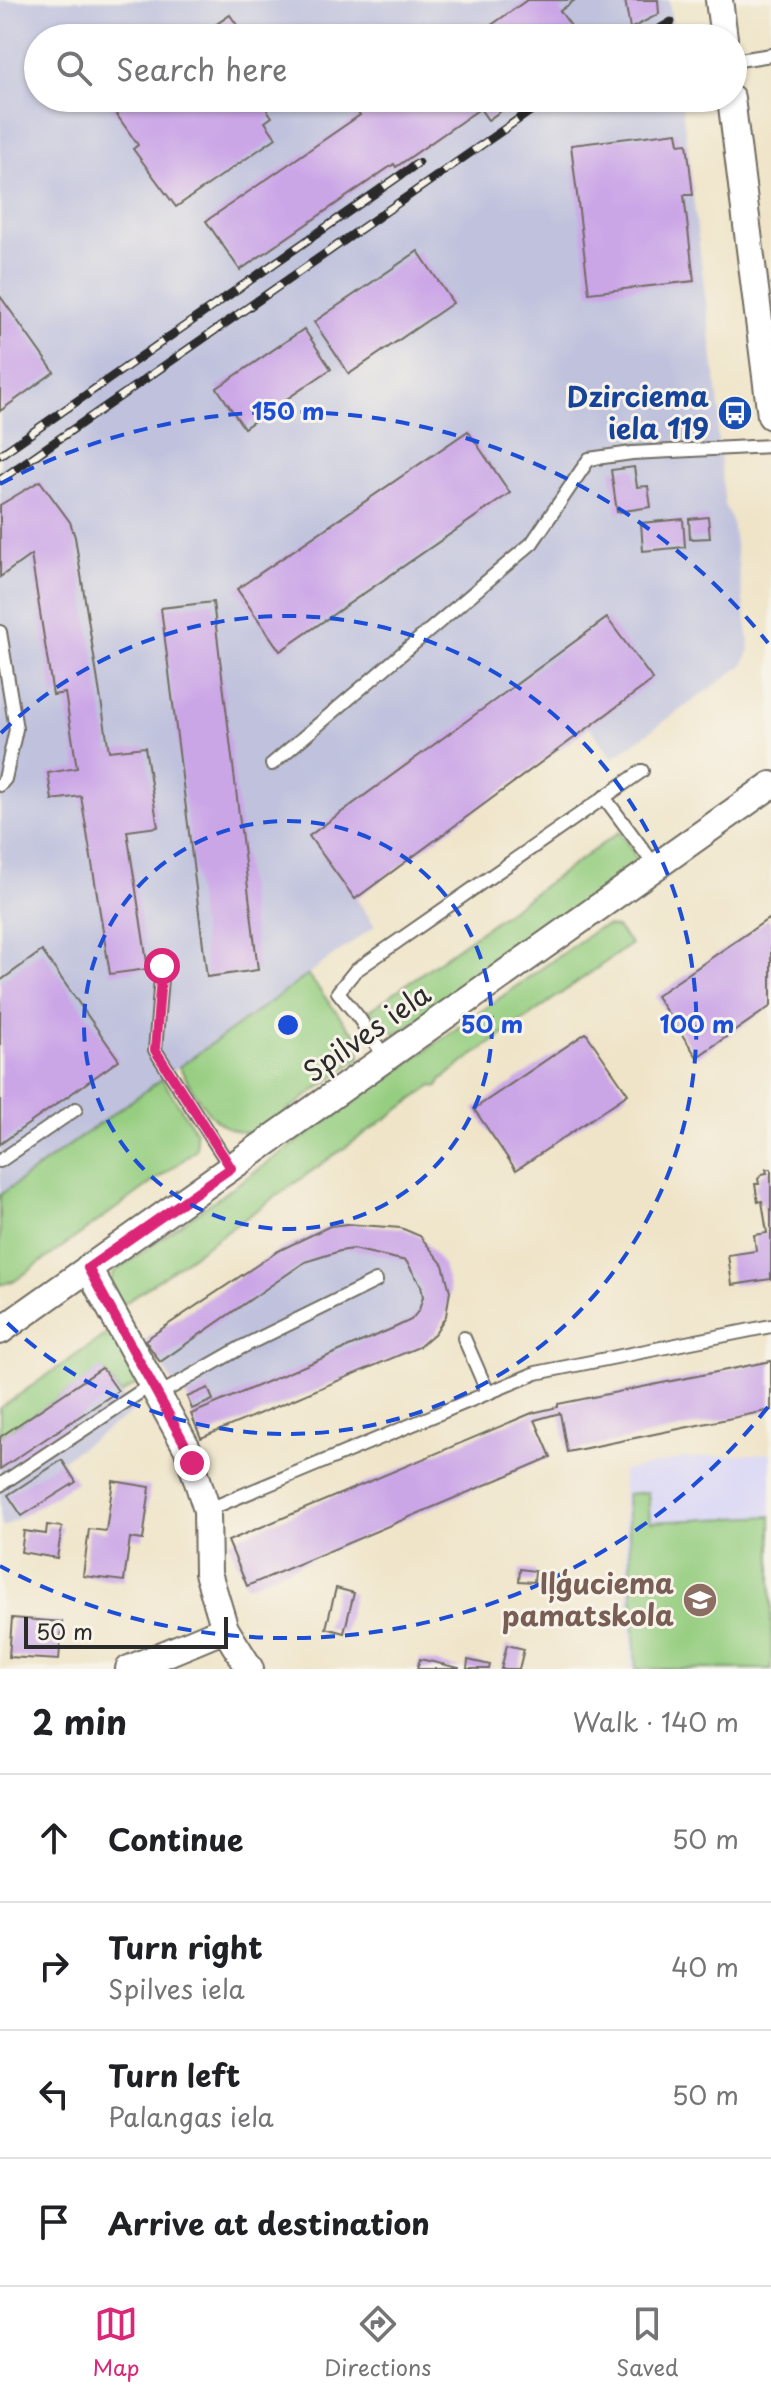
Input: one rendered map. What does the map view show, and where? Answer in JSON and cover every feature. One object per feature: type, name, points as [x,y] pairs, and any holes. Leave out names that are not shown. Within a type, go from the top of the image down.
[{"type":"street","points":[[719,0],[722,24]]},
{"type":"street","points":[[733,112],[765,325],[771,416]]},
{"type":"street","name":"Spilves iela","points":[[0,1331],[771,785]]},
{"type":"street","points":[[88,1268],[187,1448],[207,1510],[208,1573],[225,1629],[250,1669]]},
{"type":"street","points":[[129,1669],[225,1629]]},
{"type":"lane","points":[[747,59],[771,55]]},
{"type":"lane","points":[[272,764],[532,543],[589,459],[632,453],[771,446]]},
{"type":"lane","points":[[0,632],[16,729],[5,779],[0,785]]},
{"type":"lane","points":[[386,1059],[338,992],[355,971],[642,771]]},
{"type":"lane","points":[[604,797],[656,867]]},
{"type":"lane","points":[[162,966],[155,1050],[231,1168]]},
{"type":"lane","points":[[0,1161],[76,1109]]},
{"type":"lane","points":[[0,1485],[155,1390],[376,1281]]},
{"type":"lane","points":[[207,1510],[536,1373],[771,1326]]},
{"type":"lane","points":[[464,1338],[488,1393]]},
{"type":"shaded area","points":[[0,0],[669,0],[672,24],[24,24],[24,112],[683,112],[720,415],[717,431],[725,505],[732,521],[750,650],[743,665],[613,758],[589,727],[356,898],[375,926],[0,1195]]},
{"type":"shaded area","points":[[347,1224],[401,1228],[420,1236],[443,1265],[450,1291],[446,1316],[435,1333],[419,1347],[229,1427],[219,1402],[193,1413],[187,1397],[180,1393],[145,1340],[278,1251],[330,1226]]},
{"type":"shaded area","points":[[102,1368],[133,1412],[62,1460],[76,1482],[4,1527],[0,1521],[0,1437]]},
{"type":"shaded area","name":"Iļģuciema pamatskola","points":[[771,1453],[771,1669],[632,1669],[622,1471],[685,1458]]},
{"type":"green space","points":[[619,832],[638,864],[408,1027],[396,1033],[375,1020],[369,1011]]},
{"type":"green space","points":[[607,926],[617,928],[631,944],[467,1060],[441,1080],[438,1087],[432,1086],[121,1306],[110,1283],[114,1272],[597,929]]},
{"type":"green space","points":[[308,975],[357,1035],[360,1058],[256,1133],[228,1128],[209,1113],[179,1067]]},
{"type":"green space","points":[[162,1079],[196,1132],[196,1149],[16,1280],[0,1285],[0,1195]]},
{"type":"green space","points":[[111,1331],[140,1382],[121,1394],[102,1369],[0,1437],[0,1408]]},
{"type":"green space","name":"Iļģuciema pamatskola","points":[[648,1492],[650,1522],[771,1516],[771,1669],[636,1669],[627,1494]]},
{"type":"building","points":[[527,0],[575,0],[560,11],[570,24],[493,24]]},
{"type":"building","points":[[625,0],[658,0],[659,14],[640,24],[629,24]]},
{"type":"building","points":[[230,15],[236,24],[217,24]]},
{"type":"building","points":[[115,112],[269,112],[272,117],[265,122],[276,138],[176,207],[133,149],[138,145]]},
{"type":"building","points":[[358,112],[475,112],[240,270],[206,221],[360,115]]},
{"type":"building","points":[[482,112],[499,112],[488,120]]},
{"type":"building","points":[[677,132],[679,144],[687,143],[693,195],[684,195],[694,281],[589,293],[571,145]]},
{"type":"building","points":[[418,251],[453,303],[349,374],[314,322]]},
{"type":"building","points":[[0,296],[54,372],[0,411]]},
{"type":"building","points":[[304,329],[331,369],[244,428],[217,388]]},
{"type":"building","points":[[468,431],[510,493],[280,651],[237,589]]},
{"type":"building","points":[[634,467],[637,487],[648,486],[651,507],[617,512],[611,470]]},
{"type":"building","points":[[40,481],[70,522],[75,537],[109,751],[145,747],[158,827],[127,831],[148,969],[110,974],[81,796],[52,800],[48,773],[77,768],[65,693],[53,695],[31,555],[0,577],[0,505]]},
{"type":"building","points":[[708,517],[710,538],[690,539],[689,519]]},
{"type":"building","points":[[683,519],[685,547],[643,551],[641,523]]},
{"type":"building","points":[[213,602],[258,970],[207,977],[161,608]]},
{"type":"building","points":[[607,618],[653,680],[355,899],[309,836]]},
{"type":"building","points":[[768,919],[771,924],[771,1006],[697,1057],[656,996]]},
{"type":"building","points":[[42,951],[119,1060],[0,1144],[0,981]]},
{"type":"building","points":[[586,1033],[628,1094],[516,1170],[474,1109]]},
{"type":"building","points":[[766,1169],[771,1169],[771,1279],[732,1285],[728,1255],[756,1251],[754,1235],[767,1233],[762,1201],[758,1202],[755,1184],[759,1184],[758,1179],[767,1173]]},
{"type":"building","points":[[347,1224],[401,1228],[420,1236],[443,1265],[450,1291],[446,1316],[435,1333],[419,1347],[201,1438],[191,1414],[396,1327],[411,1320],[419,1310],[423,1297],[421,1285],[406,1261],[353,1249],[305,1262],[160,1362],[145,1340],[278,1251],[330,1226]]},
{"type":"building","points":[[771,1361],[771,1410],[567,1452],[560,1413],[535,1420],[551,1457],[247,1586],[228,1541],[532,1413],[558,1407],[558,1404]]},
{"type":"building","points":[[102,1368],[118,1391],[0,1469],[0,1437]]},
{"type":"building","points":[[208,1388],[213,1400],[192,1409],[187,1397]]},
{"type":"building","points":[[62,1460],[76,1482],[22,1516],[8,1495]]},
{"type":"building","points":[[113,1481],[150,1487],[143,1540],[130,1538],[124,1581],[83,1576],[89,1529],[106,1531]]},
{"type":"building","points":[[47,1525],[62,1527],[57,1558],[21,1552],[24,1531],[46,1534]]},
{"type":"building","points":[[520,1569],[535,1571],[534,1582],[519,1581]]},
{"type":"building","points":[[336,1588],[354,1593],[344,1633],[326,1628]]},
{"type":"building","points":[[12,1618],[62,1622],[59,1660],[9,1657]]},
{"type":"building","points":[[507,1645],[524,1649],[519,1669],[501,1669]]},
{"type":"building","points":[[420,1659],[459,1668],[459,1669],[417,1669]]},
{"type":"building","points":[[468,1660],[490,1665],[489,1669],[467,1669]]},
{"type":"railway","points":[[0,480],[529,112]]},
{"type":"railway","points":[[0,455],[418,163]]},
{"type":"place","name":"Dzirciema iela 119","points":[[735,413]]},
{"type":"place","name":"Iļģuciema pamatskola","points":[[700,1600]]},
{"type":"route","points":[[162,966],[155,1050],[231,1168],[88,1268],[187,1448],[192,1463]]}]
